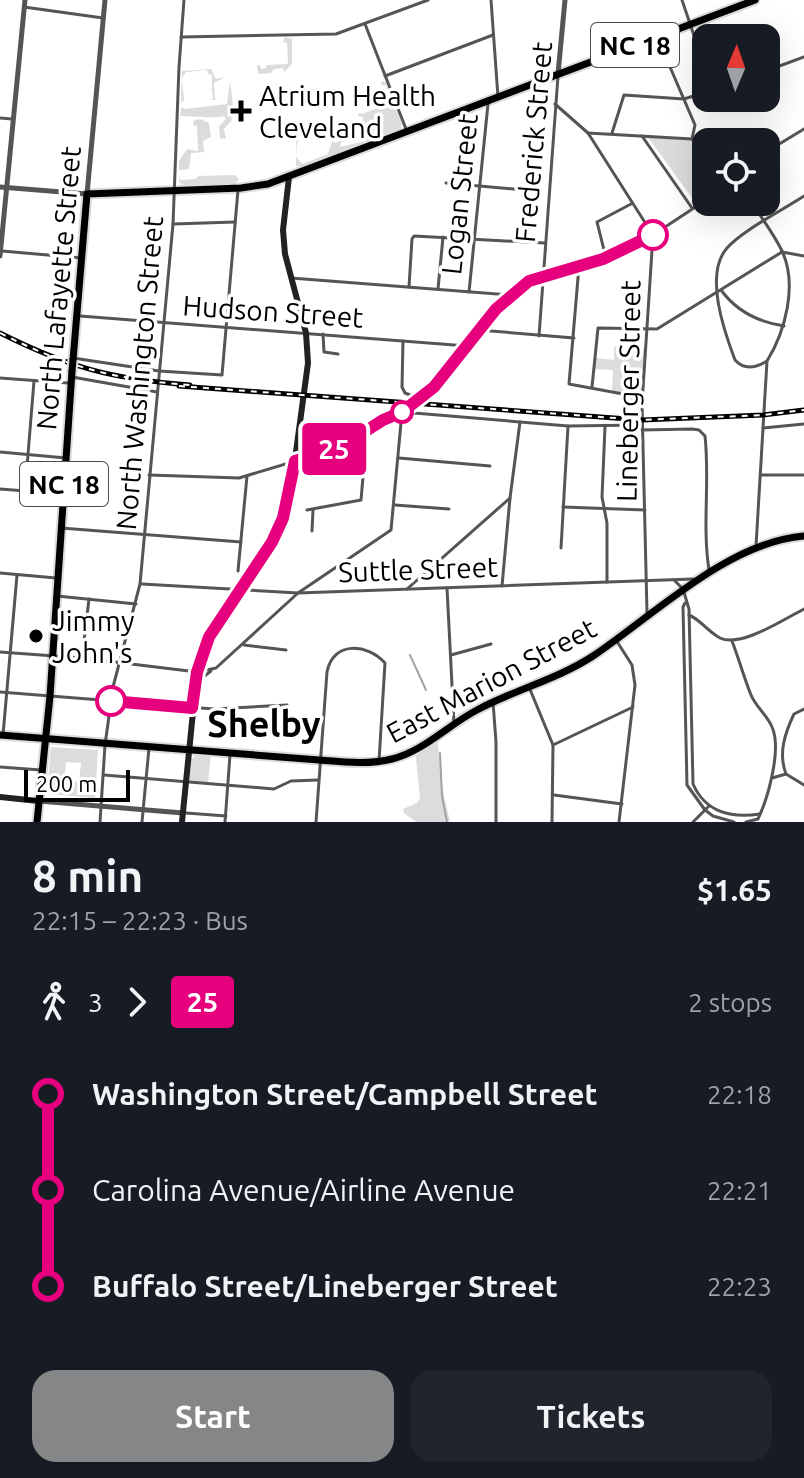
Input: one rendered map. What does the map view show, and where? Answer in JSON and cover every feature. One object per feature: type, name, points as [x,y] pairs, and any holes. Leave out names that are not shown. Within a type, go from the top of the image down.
[{"type":"main road","name":"NC 18","points":[[87,194],[268,184],[755,0]]},
{"type":"main road","points":[[182,822],[197,672],[214,629],[272,542],[283,518],[295,461],[307,372],[306,333],[290,278],[283,230],[289,177]]},
{"type":"main road","name":"North Lafayette Street","points":[[41,770],[50,696],[87,194]]},
{"type":"main road","name":"East Marion Street","points":[[1,735],[230,755],[379,761],[411,752],[493,701],[570,669],[709,572],[778,540],[804,536]]},
{"type":"main road","name":"NC 18","points":[[37,822],[41,770]]},
{"type":"main road","points":[[0,797],[38,801]]},
{"type":"street","name":"North Lafayette Street","points":[[87,194],[105,0]]},
{"type":"street","name":"North Washington Street","points":[[100,822],[111,701],[140,584],[173,224],[184,0]]},
{"type":"street","points":[[181,37],[336,34],[428,0]]},
{"type":"street","name":"Logan Street","points":[[491,0],[498,97]]},
{"type":"street","name":"Frederick Street","points":[[539,336],[565,0]]},
{"type":"street","points":[[682,0],[692,30]]},
{"type":"street","points":[[82,258],[0,253],[3,187],[24,4],[103,18]]},
{"type":"street","points":[[365,24],[407,132]]},
{"type":"street","points":[[385,76],[493,35]]},
{"type":"street","points":[[780,66],[804,57]]},
{"type":"street","points":[[670,67],[694,128]]},
{"type":"street","points":[[612,133],[624,95],[684,99],[692,96]]},
{"type":"street","name":"Logan Street","points":[[469,292],[488,101]]},
{"type":"street","points":[[555,104],[588,133],[653,235]]},
{"type":"street","points":[[0,118],[12,119]]},
{"type":"street","points":[[780,144],[804,129]]},
{"type":"street","points":[[588,133],[692,139]]},
{"type":"street","points":[[642,136],[692,208]]},
{"type":"street","points":[[446,183],[524,190]]},
{"type":"street","points":[[3,187],[87,194]]},
{"type":"street","points":[[73,359],[159,371],[222,375],[238,188]]},
{"type":"street","points":[[767,361],[746,367],[735,360],[715,274],[723,253],[733,242],[804,196]]},
{"type":"street","points":[[606,258],[597,222],[632,203]]},
{"type":"street","points":[[149,475],[213,479],[247,476],[331,450],[402,412],[434,387],[511,295],[543,275],[606,258],[653,235],[692,210]]},
{"type":"street","points":[[756,550],[767,361],[784,326],[788,308],[787,266],[760,216]]},
{"type":"street","points":[[173,224],[235,222]]},
{"type":"street","name":"Lineberger Street","points":[[647,616],[642,402],[653,235]]},
{"type":"street","points":[[409,287],[413,237],[545,243]]},
{"type":"street","points":[[438,289],[443,237]]},
{"type":"street","points":[[592,387],[598,328],[646,331],[661,327],[782,252],[804,256]]},
{"type":"street","points":[[579,266],[569,384],[592,387],[642,402]]},
{"type":"street","points":[[290,278],[511,295]]},
{"type":"street","points":[[719,291],[748,315],[784,326]]},
{"type":"street","name":"Hudson Street","points":[[76,315],[467,346]]},
{"type":"street","points":[[479,330],[574,338]]},
{"type":"street","points":[[323,334],[324,352],[338,354]]},
{"type":"street","points":[[403,341],[402,387],[405,393],[418,398]]},
{"type":"street","points":[[0,378],[34,381],[72,377],[157,392]]},
{"type":"street","points":[[25,491],[34,381]]},
{"type":"street","points":[[402,412],[568,426],[697,430],[705,437],[704,536],[709,572]]},
{"type":"street","points":[[194,688],[204,675],[244,645],[298,593],[388,533],[392,527],[395,505],[402,412]]},
{"type":"street","points":[[502,586],[520,422]]},
{"type":"street","points":[[763,428],[804,424]]},
{"type":"street","points":[[605,425],[607,582]]},
{"type":"street","points":[[561,548],[568,426]]},
{"type":"street","points":[[307,510],[361,500],[367,431]]},
{"type":"street","points":[[0,452],[66,458]]},
{"type":"street","points":[[399,458],[490,466]]},
{"type":"street","points":[[761,475],[804,475]]},
{"type":"street","points":[[238,571],[247,476]]},
{"type":"street","points":[[0,489],[64,494]]},
{"type":"street","points":[[407,589],[510,498]]},
{"type":"street","points":[[395,505],[449,509]]},
{"type":"street","points":[[563,507],[645,510]]},
{"type":"street","points":[[312,531],[313,510]]},
{"type":"street","points":[[61,528],[241,542]]},
{"type":"street","points":[[0,573],[58,578]]},
{"type":"street","points":[[1,735],[17,575]]},
{"type":"street","name":"Suttle Street","points":[[140,584],[298,593],[697,579]]},
{"type":"street","points":[[671,580],[683,589],[689,615],[692,781],[697,793],[715,810],[735,816],[760,814]]},
{"type":"street","points":[[447,588],[454,724]]},
{"type":"street","points":[[57,596],[136,604]]},
{"type":"street","points":[[82,658],[89,599]]},
{"type":"street","points":[[685,603],[687,785],[705,810],[713,816],[734,822]]},
{"type":"street","points":[[689,615],[718,637],[732,641],[745,638],[804,609]]},
{"type":"street","points":[[616,639],[634,670],[633,707],[619,822]]},
{"type":"street","points":[[732,641],[752,698],[773,730],[772,778],[758,819],[746,822]]},
{"type":"street","points":[[451,655],[491,644]]},
{"type":"street","points":[[244,645],[286,650]]},
{"type":"street","points":[[316,822],[328,666],[333,656],[349,647],[375,654],[386,666],[379,761]]},
{"type":"street","points":[[0,652],[197,672],[216,668]]},
{"type":"street","points":[[684,681],[690,682]]},
{"type":"street","points":[[529,686],[553,745],[552,822]]},
{"type":"street","points":[[0,692],[232,710],[287,705]]},
{"type":"street","points":[[493,701],[496,822]]},
{"type":"street","points":[[553,745],[633,707]]},
{"type":"street","points":[[804,709],[794,714],[782,754],[786,774],[804,785]]},
{"type":"street","points":[[142,822],[149,748]]},
{"type":"street","points":[[685,751],[691,751]]},
{"type":"street","points":[[225,822],[230,755]]},
{"type":"street","points":[[0,767],[41,770]]},
{"type":"street","points":[[772,778],[786,774]]},
{"type":"street","points":[[103,775],[274,789],[291,781],[318,780]]},
{"type":"street","points":[[553,795],[622,804]]},
{"type":"street","points":[[38,801],[226,816]]},
{"type":"street","points":[[693,822],[709,806]]},
{"type":"street","points":[[712,822],[715,810]]},
{"type":"shaded area","points":[[285,37],[292,39],[292,64],[284,72],[283,68],[258,74],[257,65],[261,69],[267,65],[288,64],[287,43],[283,42]]},
{"type":"shaded area","points":[[211,69],[216,79],[225,77],[214,83],[215,99],[218,100],[210,100],[213,99],[212,90],[209,90],[212,89],[212,75],[207,70],[186,72],[182,78],[184,101],[181,102],[182,71]]},
{"type":"shaded area","points":[[230,81],[233,106],[229,108],[232,120],[224,129],[226,139],[220,138],[219,126],[226,119],[224,116],[180,116],[181,107],[227,104]]},
{"type":"shaded area","points":[[382,81],[386,82],[401,128],[381,136],[378,132],[379,136],[372,139],[369,135],[371,140],[301,166],[296,166],[296,157],[302,164],[328,154],[332,141],[329,139],[333,140],[334,143],[342,140],[340,147],[361,142],[363,117],[358,116],[359,113],[388,104],[391,100],[386,85],[381,85]]},
{"type":"shaded area","points":[[200,119],[209,123],[211,137],[203,141],[204,152],[191,153],[189,169],[179,170],[179,161],[187,149],[198,151],[197,126],[193,121]]},
{"type":"shaded area","points":[[647,136],[691,140],[692,198]]},
{"type":"shaded area","points":[[235,175],[239,179],[236,183],[183,185],[179,182],[179,178]]},
{"type":"shaded area","points":[[614,347],[645,349],[642,402],[612,392],[613,370],[594,369],[595,358],[614,360]]},
{"type":"shaded area","points":[[437,735],[450,822],[416,822],[403,809],[417,803],[420,798],[415,749]]},
{"type":"shaded area","points":[[51,747],[98,750],[95,798],[47,794]],"holes":[[[66,762],[81,763],[79,782],[64,780]]]},
{"type":"shaded area","points":[[195,752],[211,753],[208,783],[186,782],[188,757],[194,758]]},
{"type":"waterway","points":[[410,655],[426,690]]},
{"type":"waterway","points":[[440,753],[447,822]]},
{"type":"railway","points":[[0,333],[48,355],[92,370],[190,385]]},
{"type":"railway","points":[[179,386],[642,420],[763,415],[804,410]]},
{"type":"bus line","name":"25","points":[[111,701],[192,708],[197,672],[209,637],[272,542],[283,518],[295,461],[347,443],[402,412],[434,387],[486,320],[529,281],[603,259],[653,235]]},
{"type":"place","name":"Atrium Health Cleveland","points":[[241,111]]},
{"type":"place","name":"Jimmy John's","points":[[36,636]]},
{"type":"district","name":"Shelby","points":[[264,723]]}]
